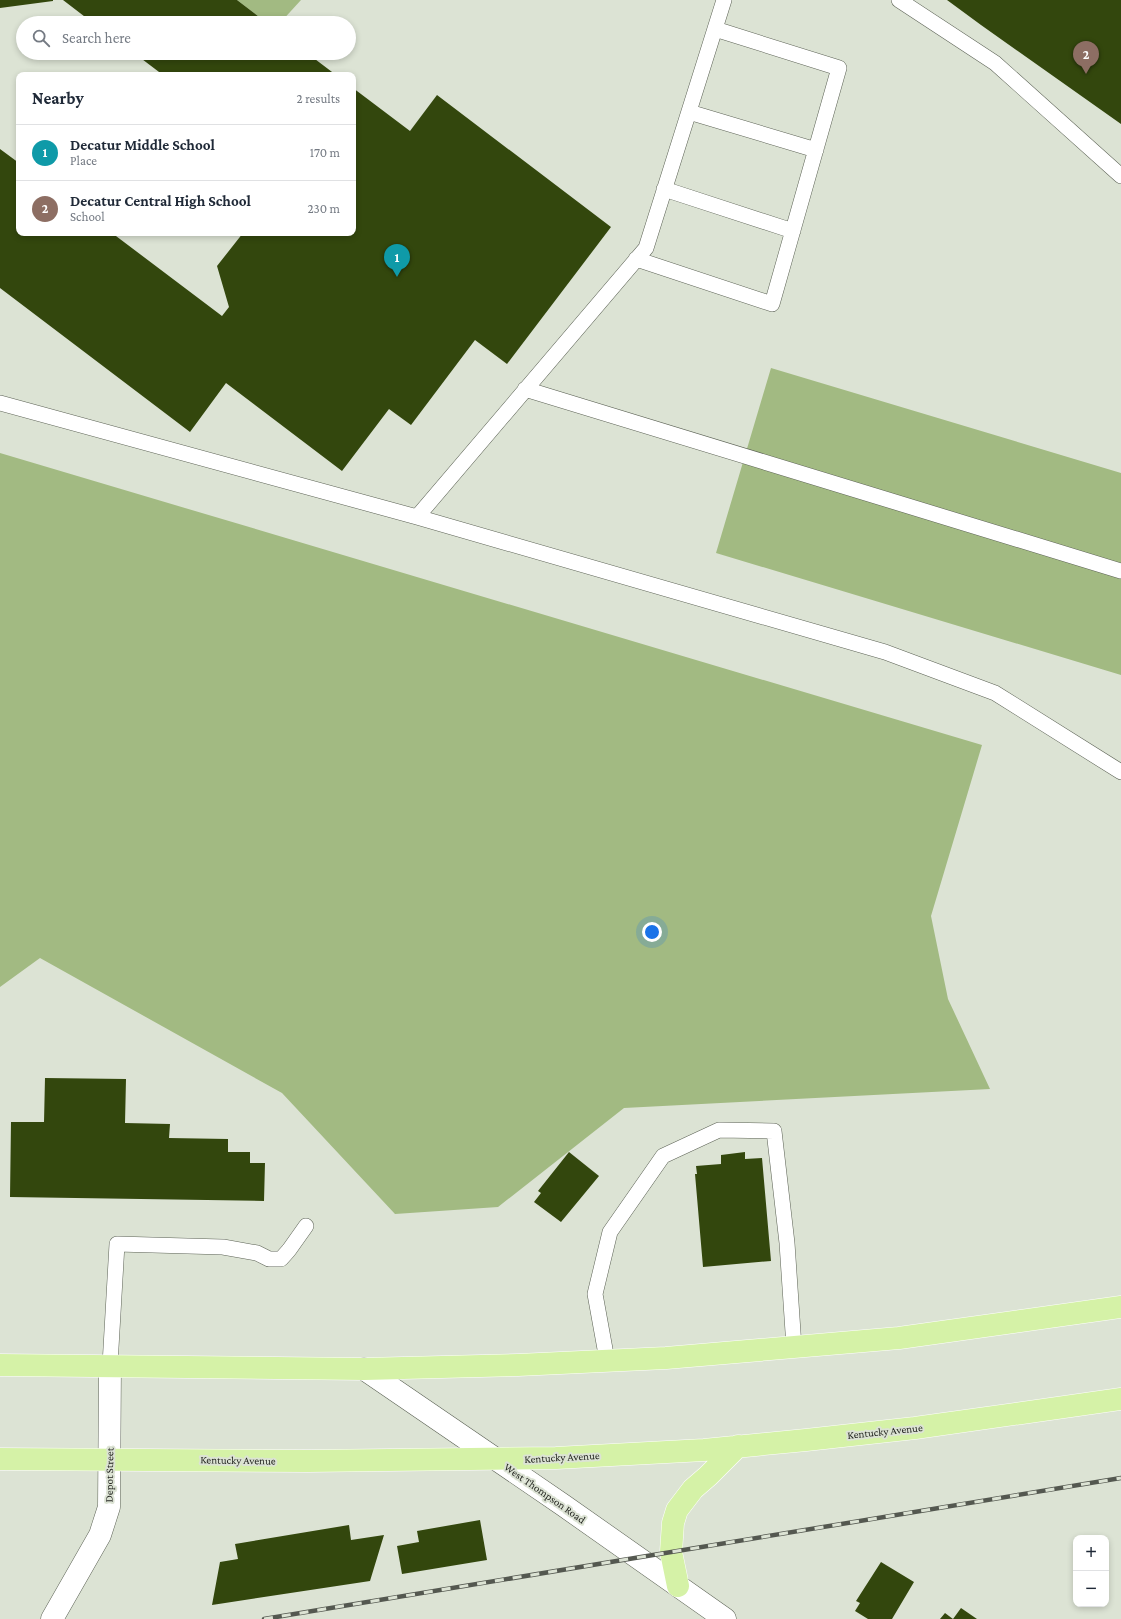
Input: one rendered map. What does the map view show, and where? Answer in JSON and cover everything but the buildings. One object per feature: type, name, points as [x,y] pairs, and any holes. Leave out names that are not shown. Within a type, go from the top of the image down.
[{"type":"main road","points":[[0,1365],[110,1365],[364,1369],[510,1365],[666,1358],[899,1338],[1121,1307]]},
{"type":"main road","name":"Kentucky Avenue","points":[[0,1459],[308,1461],[556,1458],[704,1450],[914,1428],[1121,1399]]},
{"type":"main road","points":[[678,1586],[671,1552],[673,1523],[677,1510],[692,1489],[708,1476],[738,1446]]},
{"type":"street","name":"Depot Street","points":[[52,1619],[93,1548],[104,1526],[109,1507],[110,1365]]},
{"type":"street","name":"West Thompson Road","points":[[364,1369],[725,1619]]},
{"type":"lane","points":[[416,517],[646,248],[724,0]]},
{"type":"lane","points":[[899,0],[995,64],[1121,176]]},
{"type":"lane","points":[[636,259],[772,304],[839,68],[715,29]]},
{"type":"lane","points":[[689,112],[816,150]]},
{"type":"lane","points":[[664,189],[792,231]]},
{"type":"lane","points":[[526,389],[1121,571]]},
{"type":"lane","points":[[0,403],[416,517],[885,652],[995,693],[1121,772]]},
{"type":"lane","points":[[607,1360],[595,1294],[610,1232],[663,1156],[719,1130],[774,1131],[786,1243],[794,1347]]},
{"type":"lane","points":[[110,1365],[117,1244],[223,1247],[257,1253],[269,1259],[281,1259],[306,1226]]},
{"type":"green space","points":[[237,0],[301,0],[286,16],[258,16]]},
{"type":"green space","points":[[771,368],[1121,473],[1121,675],[716,553]]},
{"type":"green space","points":[[0,453],[982,745],[931,916],[948,999],[990,1089],[624,1108],[498,1207],[395,1214],[282,1093],[40,958],[0,987]]},
{"type":"railway","points":[[264,1619],[1121,1478]]},
{"type":"place","name":"Decatur Central High School","points":[[1086,74]]},
{"type":"place","name":"Decatur Middle School","points":[[397,277]]}]
